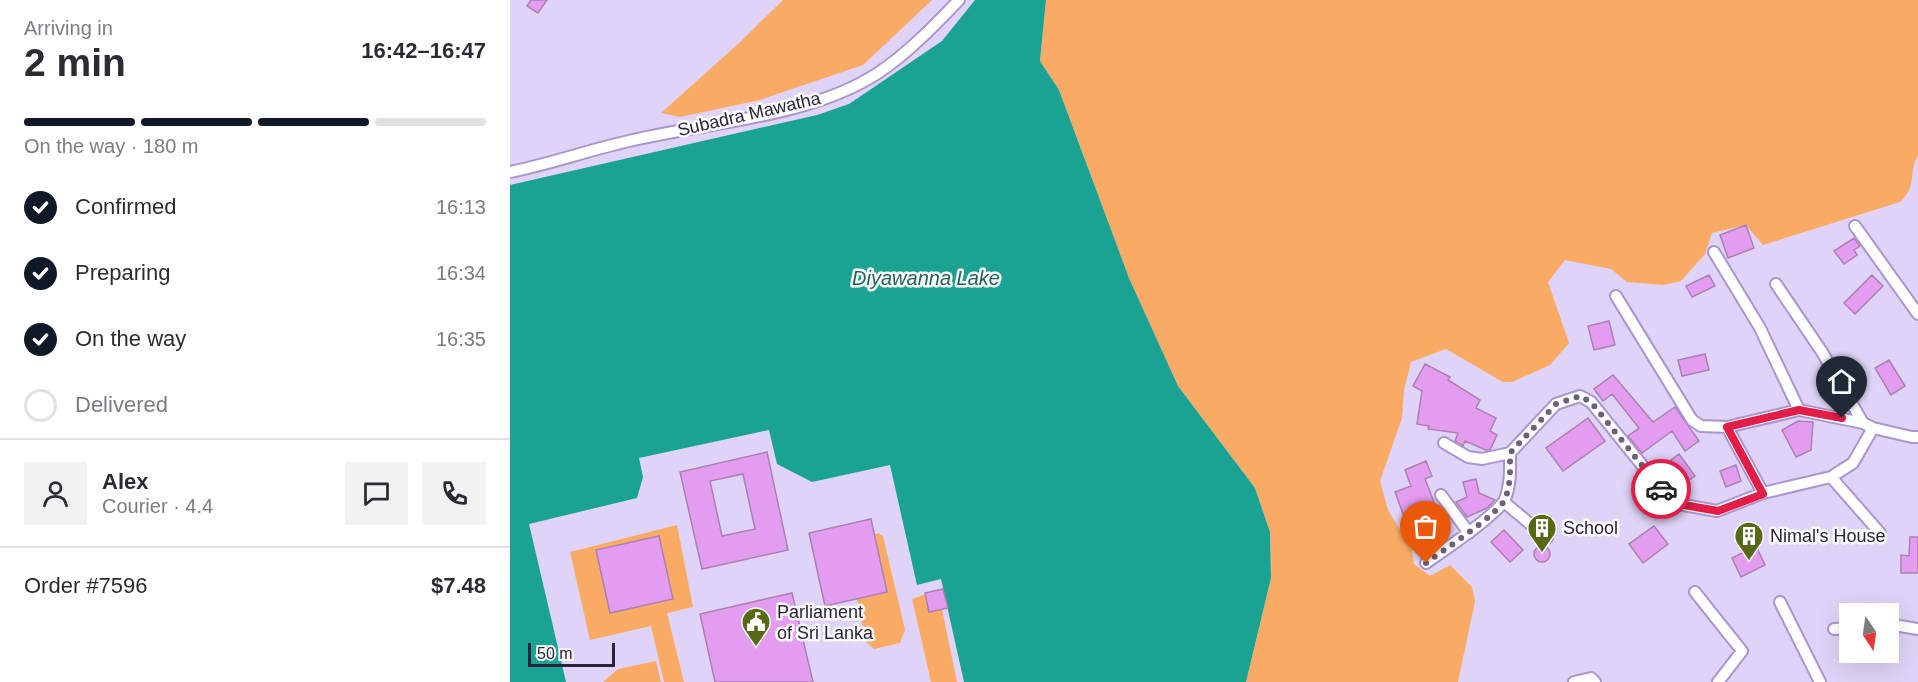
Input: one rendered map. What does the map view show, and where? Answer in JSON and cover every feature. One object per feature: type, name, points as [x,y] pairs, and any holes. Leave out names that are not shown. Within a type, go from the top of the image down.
[{"type":"street","name":"Subadra Mawatha","points":[[510,172],[773,112],[843,91],[877,73],[914,43],[959,0]]},
{"type":"street","points":[[1855,226],[1918,314]]},
{"type":"street","points":[[1714,252],[1760,328],[1799,410]]},
{"type":"street","points":[[1776,284],[1868,425]]},
{"type":"street","points":[[1616,296],[1692,420],[1701,426],[1727,427],[1799,410],[1918,437]]},
{"type":"street","points":[[1444,443],[1468,457],[1482,459],[1510,453],[1556,404],[1580,396],[1591,402],[1667,496],[1678,504],[1718,511],[1763,494],[1831,477],[1853,463],[1868,425]]},
{"type":"street","points":[[1727,427],[1763,494]]},
{"type":"street","points":[[1426,563],[1469,533],[1504,502],[1510,486],[1510,453]]},
{"type":"street","points":[[1831,477],[1880,533]]},
{"type":"street","points":[[1441,495],[1469,533]]},
{"type":"street","points":[[1504,502],[1547,538]]},
{"type":"street","points":[[1695,592],[1742,651],[1718,682]]},
{"type":"street","points":[[1779,602],[1820,682]]},
{"type":"street","points":[[1899,626],[1918,629]]},
{"type":"street","points":[[1834,629],[1839,629]]},
{"type":"street","points":[[1574,682],[1592,678],[1596,682]]},
{"type":"shaded area","points":[[783,0],[932,0],[863,65],[760,100],[680,117],[661,113],[738,44]]},
{"type":"shaded area","points":[[1046,0],[1918,0],[1918,156],[1909,190],[1900,202],[1763,245],[1746,225],[1712,233],[1705,254],[1681,281],[1663,285],[1627,282],[1611,269],[1565,260],[1548,282],[1569,343],[1550,365],[1512,382],[1503,382],[1446,349],[1411,362],[1404,390],[1402,418],[1380,481],[1388,510],[1412,550],[1414,564],[1430,576],[1450,565],[1472,587],[1475,601],[1458,682],[1246,682],[1271,578],[1270,532],[1255,488],[1178,386],[1129,278],[1059,90],[1040,61]]},
{"type":"shaded area","points":[[677,525],[693,607],[667,613],[684,682],[664,682],[651,626],[590,640],[570,552]]},
{"type":"shaded area","points":[[878,533],[883,536],[905,630],[900,643],[874,649],[866,642],[857,599],[874,535]]},
{"type":"shaded area","points":[[938,590],[957,682],[931,682],[912,599]]},
{"type":"shaded area","points":[[656,661],[661,682],[603,682],[618,669]]},
{"type":"water","name":"Diyawanna Lake","points":[[975,0],[1046,0],[1040,61],[1059,90],[1129,278],[1178,386],[1255,488],[1270,532],[1271,578],[1246,682],[964,682],[941,579],[917,585],[890,465],[812,482],[777,464],[769,430],[639,458],[643,477],[637,498],[529,524],[566,682],[510,682],[510,185],[817,115],[849,104],[942,41]]},
{"type":"building","points":[[531,0],[547,0],[538,13],[527,6]]},
{"type":"building","points":[[1746,225],[1754,248],[1728,258],[1720,235]]},
{"type":"building","points":[[1854,238],[1860,246],[1854,250],[1857,255],[1844,264],[1834,251]]},
{"type":"building","points":[[1709,275],[1715,286],[1692,297],[1686,286]]},
{"type":"building","points":[[1872,275],[1883,286],[1855,314],[1844,303]]},
{"type":"building","points":[[1609,321],[1615,345],[1594,350],[1588,326]]},
{"type":"building","points":[[1705,354],[1709,370],[1682,376],[1678,360]]},
{"type":"building","points":[[1889,360],[1905,386],[1891,395],[1875,368]]},
{"type":"building","points":[[1425,364],[1450,377],[1448,380],[1480,400],[1476,408],[1496,418],[1490,431],[1497,435],[1490,450],[1465,441],[1463,446],[1455,441],[1458,433],[1428,429],[1429,426],[1417,424],[1422,391],[1413,386]]},
{"type":"building","points":[[1613,375],[1653,422],[1675,407],[1699,441],[1685,451],[1672,431],[1642,453],[1628,436],[1639,428],[1612,394],[1603,401],[1594,389]]},
{"type":"building","points":[[1588,418],[1605,441],[1563,471],[1546,448]]},
{"type":"building","points":[[1798,421],[1813,422],[1811,450],[1796,457],[1782,430]]},
{"type":"building","points":[[767,452],[788,550],[702,569],[680,472]],"holes":[[[743,474],[755,529],[722,536],[710,481]]]},
{"type":"building","points":[[1679,454],[1695,476],[1674,490],[1659,469]]},
{"type":"building","points":[[1426,461],[1432,476],[1425,479],[1434,502],[1418,508],[1421,517],[1406,522],[1395,492],[1411,486],[1405,470]]},
{"type":"building","points":[[1736,465],[1741,481],[1726,487],[1720,471]]},
{"type":"building","points":[[1476,479],[1479,493],[1495,500],[1487,508],[1467,517],[1456,502],[1467,497],[1463,482]]},
{"type":"building","points":[[871,519],[887,592],[825,606],[809,533]]},
{"type":"building","points":[[1654,526],[1668,544],[1643,563],[1629,544]]},
{"type":"building","points":[[1504,530],[1523,550],[1510,562],[1491,542]]},
{"type":"building","points":[[659,536],[673,599],[610,613],[596,550]]},
{"type":"building","points":[[1910,537],[1918,537],[1918,573],[1901,573],[1901,555],[1909,556]]},
{"type":"building","name":"School","points":[[1542,546],[1548,548],[1550,554],[1548,560],[1542,562],[1536,560],[1534,554],[1536,548]]},
{"type":"building","name":"Nimal's House","points":[[1756,546],[1765,565],[1741,577],[1732,558]]},
{"type":"building","points":[[943,589],[948,608],[929,612],[925,593]]},
{"type":"building","name":"Parliament of Sri Lanka","points":[[792,593],[813,682],[715,682],[700,614]]},
{"type":"way so far","points":[[1426,563],[1469,533],[1504,502],[1510,486],[1510,453],[1556,404],[1580,396],[1591,402],[1661,489]]},
{"type":"place","name":"School","points":[[1542,554]]},
{"type":"place","name":"Nimal's House","points":[[1749,562]]},
{"type":"place","name":"Parliament of Sri Lanka","points":[[756,648]]},
{"type":"route","points":[[1661,489],[1678,504],[1718,511],[1763,494],[1727,427],[1799,410],[1842,418]]}]
